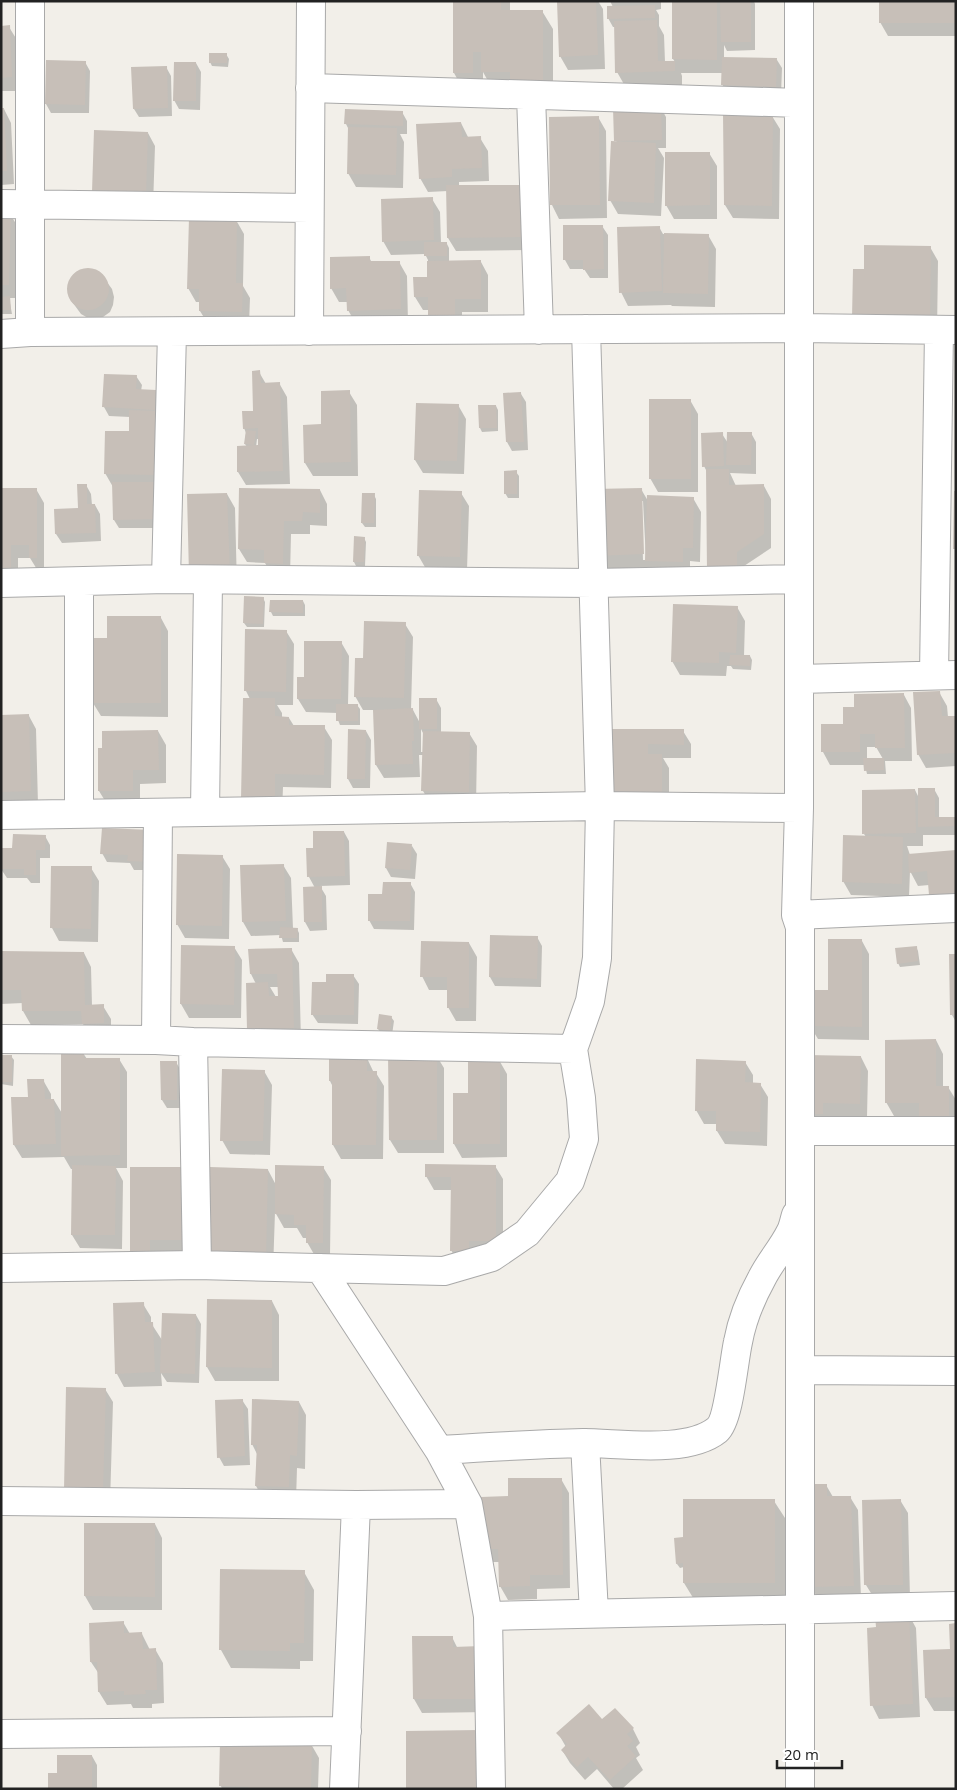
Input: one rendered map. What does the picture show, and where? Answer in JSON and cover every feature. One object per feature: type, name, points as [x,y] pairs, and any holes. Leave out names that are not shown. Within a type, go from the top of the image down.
[{"type":"street","points":[[30,1],[30,332]]},
{"type":"street","points":[[309,331],[311,1]]},
{"type":"street","points":[[799,1],[799,808],[796,915],[800,927],[800,1789]]},
{"type":"street","points":[[310,88],[799,104]]},
{"type":"street","points":[[531,95],[540,330]]},
{"type":"street","points":[[1,204],[309,208]]},
{"type":"street","points":[[1,334],[30,332],[799,328],[948,330],[945,675],[799,679]]},
{"type":"street","points":[[1,1268],[197,1265],[444,1271],[492,1258],[527,1232],[570,1181],[584,1139],[581,1098],[573,1049],[590,1001],[596,958],[600,806],[586,329]]},
{"type":"street","points":[[166,579],[172,332]]},
{"type":"street","points":[[1,582],[166,579],[593,583],[799,580]]},
{"type":"street","points":[[205,812],[208,580]]},
{"type":"street","points":[[79,582],[79,814]]},
{"type":"street","points":[[1,815],[600,806],[799,808]]},
{"type":"street","points":[[156,1040],[158,813]]},
{"type":"street","points":[[796,915],[956,908]]},
{"type":"street","points":[[1,1039],[156,1040],[573,1049]]},
{"type":"street","points":[[194,1042],[197,1265]]},
{"type":"street","points":[[800,1131],[956,1131]]},
{"type":"street","points":[[439,1450],[585,1443],[656,1445],[684,1442],[704,1437],[719,1429],[726,1412],[738,1341],[745,1314],[762,1277],[790,1232],[800,1204]]},
{"type":"street","points":[[320,1268],[439,1450],[468,1504],[488,1616],[491,1789]]},
{"type":"street","points":[[800,1370],[956,1371]]},
{"type":"street","points":[[585,1443],[594,1613]]},
{"type":"street","points":[[1,1502],[468,1504]]},
{"type":"street","points":[[344,1789],[356,1505]]},
{"type":"street","points":[[488,1616],[956,1606]]},
{"type":"street","points":[[1,1734],[347,1731]]},
{"type":"building","points":[[501,1],[501,10],[543,10],[543,84],[510,84],[510,72],[481,72],[481,52],[473,52],[473,73],[453,73],[453,2]]},
{"type":"building","points":[[557,1],[596,1],[598,55],[559,57]]},
{"type":"building","points":[[672,1],[717,1],[717,60],[672,59]]},
{"type":"building","points":[[720,1],[751,1],[751,42],[721,42]]},
{"type":"building","points":[[879,1],[956,1],[956,23],[879,23]]},
{"type":"building","points":[[655,5],[655,18],[607,19],[607,6]]},
{"type":"building","points":[[657,20],[658,61],[675,61],[675,71],[615,73],[614,21]]},
{"type":"building","points":[[10,25],[12,77],[1,78],[1,26]]},
{"type":"building","points":[[209,53],[227,53],[227,63],[209,63]]},
{"type":"building","points":[[722,57],[777,58],[776,87],[721,85]]},
{"type":"building","points":[[46,60],[86,61],[85,105],[45,104]]},
{"type":"building","points":[[174,62],[196,62],[196,101],[173,101]]},
{"type":"building","points":[[167,66],[168,108],[133,109],[131,67]]},
{"type":"building","points":[[661,107],[662,140],[614,141],[613,108]]},
{"type":"building","points":[[1,108],[4,108],[7,171],[1,171]]},
{"type":"building","points":[[345,109],[403,111],[403,126],[344,124]]},
{"type":"building","points":[[723,114],[773,114],[772,206],[724,205]]},
{"type":"building","points":[[599,116],[600,205],[550,205],[549,117]]},
{"type":"building","points":[[461,122],[462,137],[481,136],[482,168],[452,169],[452,177],[419,179],[416,124]]},
{"type":"building","points":[[348,127],[397,128],[396,175],[347,174]]},
{"type":"building","points":[[94,130],[148,132],[146,194],[92,192]]},
{"type":"building","points":[[611,141],[656,143],[654,203],[608,201]]},
{"type":"building","points":[[665,152],[710,152],[710,205],[665,206]]},
{"type":"building","points":[[446,185],[523,185],[523,237],[447,238]]},
{"type":"building","points":[[433,197],[434,240],[382,242],[381,199]]},
{"type":"building","points":[[1,212],[11,213],[9,285],[1,285]]},
{"type":"building","points":[[189,218],[237,219],[236,283],[243,283],[242,312],[199,311],[199,289],[187,289]]},
{"type":"building","points":[[563,225],[603,225],[604,269],[583,270],[583,260],[563,260]]},
{"type":"building","points":[[660,226],[662,291],[619,293],[617,227]]},
{"type":"building","points":[[664,233],[709,234],[708,294],[663,293]]},
{"type":"building","points":[[424,242],[447,242],[447,256],[424,256]]},
{"type":"building","points":[[864,245],[931,246],[930,320],[852,318],[853,269],[864,269]]},
{"type":"building","points":[[370,256],[370,261],[400,261],[401,309],[347,311],[346,288],[330,289],[330,257]]},
{"type":"building","points":[[481,260],[481,299],[455,299],[455,317],[428,317],[428,297],[414,297],[413,277],[427,277],[427,261]]},
{"type":"building","points":[[92,268],[100,271],[106,277],[109,289],[106,301],[100,307],[84,310],[76,307],[70,301],[67,285],[70,277],[76,271]]},
{"type":"building","points":[[10,296],[11,310],[1,310],[1,297]]},
{"type":"building","points":[[260,370],[261,383],[280,382],[283,471],[237,472],[237,446],[258,445],[258,428],[243,429],[242,411],[253,411],[252,371]]},
{"type":"building","points":[[104,374],[137,375],[136,389],[156,390],[155,410],[102,407]]},
{"type":"building","points":[[350,390],[351,462],[304,463],[303,425],[321,424],[321,391]]},
{"type":"building","points":[[521,392],[524,442],[506,442],[503,393]]},
{"type":"building","points":[[649,399],[691,399],[691,479],[649,479]]},
{"type":"building","points":[[416,403],[459,404],[457,461],[414,460]]},
{"type":"building","points":[[478,405],[496,405],[497,428],[479,428]]},
{"type":"building","points":[[129,410],[158,411],[155,475],[104,474],[105,431],[129,431]]},
{"type":"building","points":[[246,430],[256,431],[254,445],[244,444]]},
{"type":"building","points":[[723,432],[724,466],[702,467],[701,433]]},
{"type":"building","points":[[727,432],[752,432],[751,465],[726,465]]},
{"type":"building","points":[[706,469],[729,469],[729,485],[764,484],[764,534],[737,552],[737,572],[707,572]]},
{"type":"building","points":[[517,470],[517,494],[504,494],[504,471]]},
{"type":"building","points":[[112,482],[157,482],[158,519],[113,520]]},
{"type":"building","points":[[77,484],[87,484],[87,504],[95,504],[96,533],[55,534],[54,509],[78,508]]},
{"type":"building","points":[[1,488],[37,488],[37,558],[29,558],[29,545],[11,545],[11,573],[1,573]]},
{"type":"building","points":[[239,488],[320,489],[320,513],[303,512],[302,521],[284,521],[283,564],[264,563],[264,550],[238,549]]},
{"type":"building","points":[[642,488],[644,554],[596,556],[594,489]]},
{"type":"building","points":[[419,490],[462,491],[460,557],[417,556]]},
{"type":"building","points":[[954,491],[956,491],[956,549],[953,549]]},
{"type":"building","points":[[227,493],[230,574],[189,575],[187,494]]},
{"type":"building","points":[[362,493],[375,493],[374,523],[361,523]]},
{"type":"building","points":[[647,495],[694,497],[693,548],[683,548],[683,562],[645,561]]},
{"type":"building","points":[[354,536],[365,537],[364,562],[353,562]]},
{"type":"building","points":[[244,596],[264,597],[263,624],[243,623]]},
{"type":"building","points":[[270,600],[303,600],[303,613],[269,612]]},
{"type":"building","points":[[673,604],[738,606],[736,653],[719,652],[719,663],[671,662]]},
{"type":"building","points":[[107,616],[161,616],[161,703],[92,703],[92,638],[107,638]]},
{"type":"building","points":[[364,621],[406,622],[404,698],[354,697],[355,658],[363,658]]},
{"type":"building","points":[[245,629],[287,630],[286,692],[244,691]]},
{"type":"building","points":[[304,641],[342,641],[341,699],[297,699],[297,677],[304,677]]},
{"type":"building","points":[[730,655],[750,655],[750,666],[729,665]]},
{"type":"building","points":[[940,691],[942,716],[956,716],[956,753],[917,755],[913,692]]},
{"type":"building","points":[[904,693],[905,748],[875,748],[875,734],[860,734],[860,752],[821,752],[821,724],[843,724],[843,707],[854,707],[854,694]]},
{"type":"building","points":[[243,698],[275,698],[275,716],[289,717],[289,725],[325,725],[324,775],[275,774],[275,800],[241,799]]},
{"type":"building","points":[[419,698],[437,698],[437,729],[419,729]]},
{"type":"building","points":[[336,704],[358,704],[358,721],[336,721]]},
{"type":"building","points":[[413,708],[413,764],[375,765],[373,710]]},
{"type":"building","points":[[29,714],[31,791],[1,792],[1,715]]},
{"type":"building","points":[[348,729],[366,730],[365,779],[347,779]]},
{"type":"building","points":[[612,729],[684,729],[684,745],[648,744],[648,754],[662,754],[662,805],[617,805],[618,792],[591,791],[612,758]]},
{"type":"building","points":[[158,730],[159,770],[133,770],[133,791],[98,791],[98,748],[102,748],[102,731]]},
{"type":"building","points":[[423,731],[470,732],[469,792],[421,791]]},
{"type":"building","points":[[863,758],[884,758],[884,770],[864,771]]},
{"type":"building","points":[[918,788],[935,788],[935,817],[956,817],[956,826],[918,827]]},
{"type":"building","points":[[915,789],[916,833],[862,834],[862,790]]},
{"type":"building","points":[[102,828],[153,830],[152,862],[127,861],[128,855],[100,854]]},
{"type":"building","points":[[313,831],[344,831],[345,876],[307,877],[306,848],[313,848]]},
{"type":"building","points":[[13,834],[46,835],[45,850],[36,850],[36,875],[24,875],[24,869],[1,869],[1,848],[12,848]]},
{"type":"building","points":[[843,835],[903,837],[902,884],[842,882]]},
{"type":"building","points":[[387,842],[412,844],[410,870],[385,868]]},
{"type":"building","points":[[956,850],[956,904],[930,907],[927,871],[909,873],[908,854]]},
{"type":"building","points":[[177,854],[223,855],[222,926],[176,925]]},
{"type":"building","points":[[284,864],[286,921],[242,922],[240,865]]},
{"type":"building","points":[[51,866],[92,866],[91,929],[50,928]]},
{"type":"building","points":[[383,882],[411,882],[410,921],[368,921],[368,894],[382,894]]},
{"type":"building","points":[[322,886],[322,922],[304,922],[303,887]]},
{"type":"building","points":[[280,927],[298,928],[297,938],[279,938]]},
{"type":"building","points":[[490,935],[538,936],[537,979],[489,977]]},
{"type":"building","points":[[828,939],[862,939],[862,1027],[809,1026],[809,990],[828,990]]},
{"type":"building","points":[[421,941],[469,942],[469,1008],[447,1008],[447,977],[420,977]]},
{"type":"building","points":[[181,945],[235,946],[234,1005],[180,1004]]},
{"type":"building","points":[[917,946],[918,961],[897,964],[895,948]]},
{"type":"building","points":[[292,948],[294,1028],[247,1030],[246,983],[268,982],[269,996],[278,996],[277,974],[250,974],[248,949]]},
{"type":"building","points":[[1,951],[84,952],[85,1005],[104,1004],[104,1023],[82,1024],[81,1011],[22,1011],[21,990],[1,990]]},
{"type":"building","points":[[949,954],[956,954],[956,1015],[950,1015]]},
{"type":"building","points":[[326,974],[354,974],[354,1015],[311,1015],[312,982],[326,982]]},
{"type":"building","points":[[379,1014],[392,1016],[390,1031],[377,1029]]},
{"type":"building","points":[[936,1039],[936,1086],[949,1086],[949,1116],[919,1116],[919,1103],[885,1103],[885,1040]]},
{"type":"building","points":[[61,1051],[84,1051],[84,1058],[120,1058],[120,1155],[61,1156]]},
{"type":"building","points":[[388,1054],[437,1054],[437,1140],[389,1140]]},
{"type":"building","points":[[1,1055],[12,1055],[12,1082],[1,1082]]},
{"type":"building","points":[[329,1055],[367,1055],[367,1071],[377,1071],[376,1145],[332,1145],[332,1081],[329,1081]]},
{"type":"building","points":[[807,1055],[861,1056],[860,1104],[823,1103],[823,1114],[806,1114]]},
{"type":"building","points":[[468,1059],[500,1059],[500,1144],[453,1144],[453,1093],[468,1093]]},
{"type":"building","points":[[696,1059],[746,1061],[745,1082],[761,1083],[760,1132],[716,1131],[716,1111],[695,1111]]},
{"type":"building","points":[[160,1061],[177,1061],[177,1100],[161,1100]]},
{"type":"building","points":[[222,1069],[265,1070],[263,1141],[220,1141]]},
{"type":"building","points":[[27,1079],[44,1079],[45,1099],[54,1099],[56,1144],[13,1145],[11,1097],[28,1097]]},
{"type":"building","points":[[425,1164],[496,1165],[496,1241],[469,1241],[469,1251],[450,1251],[451,1177],[425,1177]]},
{"type":"building","points":[[72,1165],[116,1166],[115,1235],[71,1235]]},
{"type":"building","points":[[275,1165],[324,1166],[323,1243],[306,1243],[306,1225],[294,1225],[294,1215],[275,1214]]},
{"type":"building","points":[[130,1167],[182,1167],[182,1240],[150,1240],[150,1256],[130,1256]]},
{"type":"building","points":[[210,1167],[268,1169],[266,1258],[209,1257]]},
{"type":"building","points":[[207,1299],[272,1300],[272,1368],[206,1367]]},
{"type":"building","points":[[144,1302],[145,1322],[153,1322],[155,1372],[115,1374],[113,1303]]},
{"type":"building","points":[[162,1313],[196,1314],[195,1374],[160,1373]]},
{"type":"building","points":[[66,1387],[106,1388],[103,1491],[64,1490]]},
{"type":"building","points":[[243,1399],[245,1456],[217,1458],[215,1400]]},
{"type":"building","points":[[252,1399],[299,1401],[297,1456],[290,1455],[289,1487],[255,1486],[257,1445],[251,1445]]},
{"type":"building","points":[[508,1478],[562,1478],[563,1575],[530,1575],[530,1586],[499,1587],[498,1549],[482,1549],[481,1497],[508,1496]]},
{"type":"building","points":[[807,1484],[827,1484],[827,1496],[851,1496],[854,1586],[810,1587]]},
{"type":"building","points":[[683,1499],[775,1499],[775,1583],[683,1583],[683,1563],[676,1564],[674,1538],[683,1537]]},
{"type":"building","points":[[901,1499],[903,1585],[864,1585],[862,1500]]},
{"type":"building","points":[[84,1523],[155,1523],[155,1597],[84,1596]]},
{"type":"building","points":[[220,1569],[305,1570],[304,1643],[290,1643],[290,1651],[219,1650]]},
{"type":"building","points":[[909,1613],[913,1704],[870,1706],[867,1628],[876,1627],[875,1615]]},
{"type":"building","points":[[124,1621],[124,1633],[142,1632],[143,1649],[156,1648],[157,1690],[145,1690],[146,1694],[124,1695],[124,1691],[98,1692],[97,1662],[90,1662],[89,1623]]},
{"type":"building","points":[[956,1623],[956,1697],[925,1698],[923,1650],[950,1649],[949,1624]]},
{"type":"building","points":[[412,1636],[453,1636],[453,1647],[481,1646],[482,1699],[413,1699]]},
{"type":"building","points":[[589,1704],[602,1719],[615,1708],[634,1728],[627,1734],[633,1741],[627,1746],[636,1756],[610,1780],[588,1757],[577,1767],[561,1750],[567,1744],[556,1733]]},
{"type":"building","points":[[479,1730],[479,1789],[406,1789],[406,1731]]},
{"type":"building","points":[[220,1741],[312,1743],[311,1788],[248,1789],[248,1787],[219,1786]]},
{"type":"building","points":[[57,1755],[92,1755],[92,1789],[48,1789],[48,1773],[57,1773]]}]
